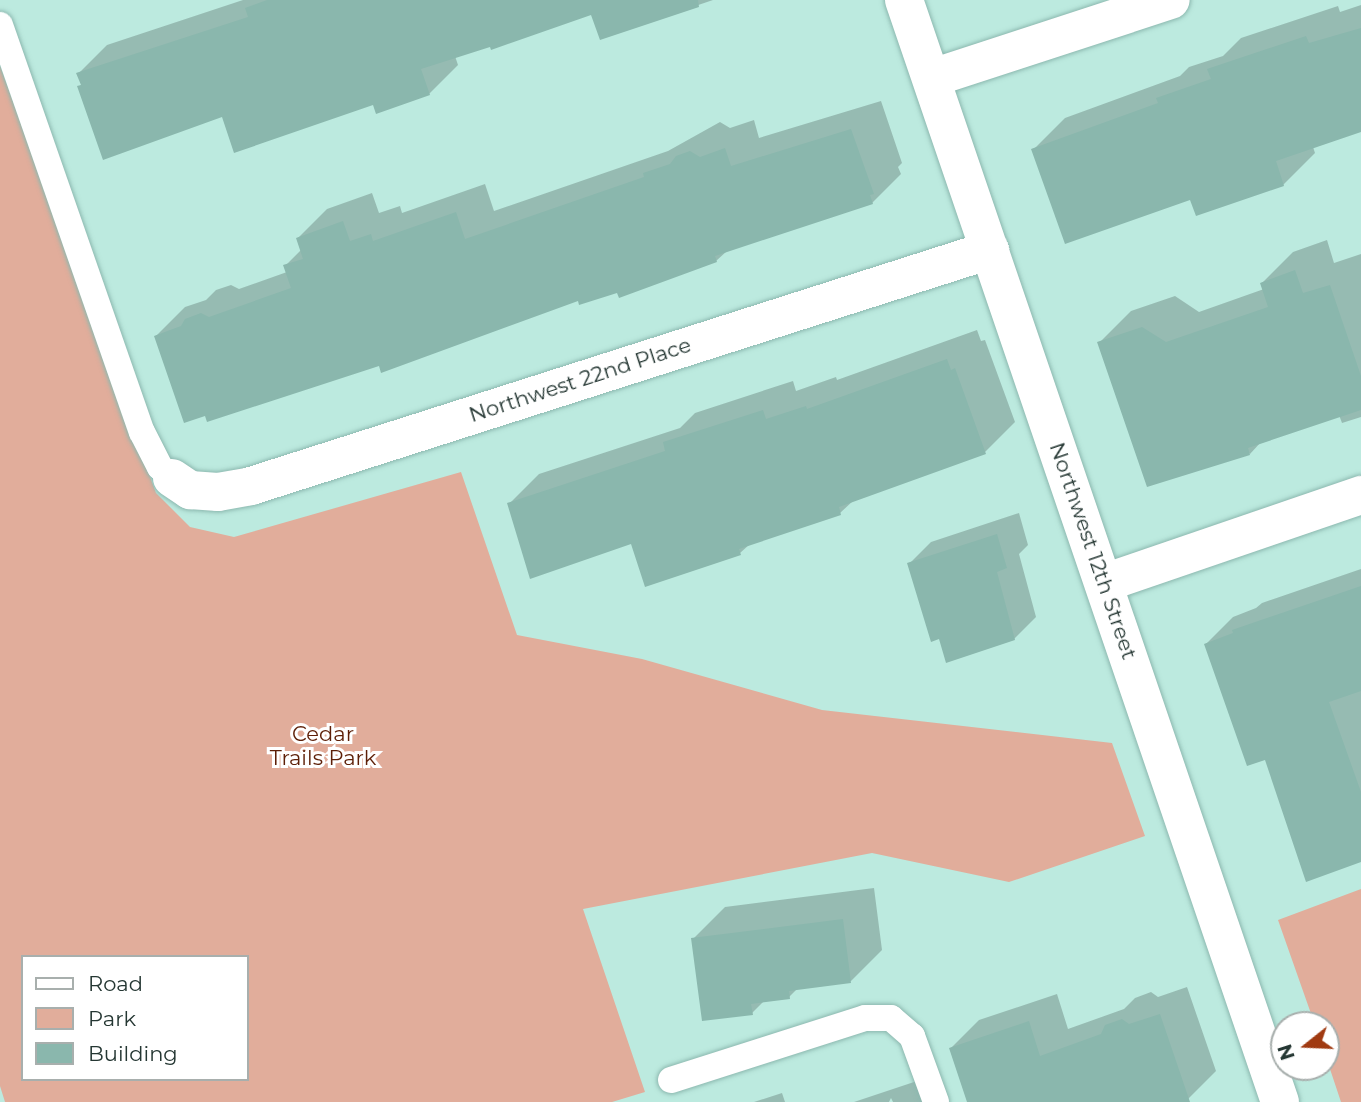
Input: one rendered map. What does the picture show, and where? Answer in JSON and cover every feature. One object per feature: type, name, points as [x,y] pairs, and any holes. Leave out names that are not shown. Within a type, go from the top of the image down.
[{"type":"street","name":"Northwest 12th Street","points":[[904,0],[1280,1102]]},
{"type":"street","points":[[932,78],[1171,0]]},
{"type":"street","name":"Northwest 22nd Place","points":[[172,478],[190,490],[218,492],[251,486],[990,250]]},
{"type":"street","points":[[1104,583],[1361,495]]},
{"type":"lane","points":[[0,25],[142,432],[160,467],[172,478]]},
{"type":"lane","points":[[671,1080],[865,1018],[891,1018],[912,1036],[936,1102]]},
{"type":"green space","name":"Cedar Trails Park","points":[[0,66],[156,493],[190,527],[234,537],[461,472],[517,635],[642,659],[822,710],[1112,743],[1145,836],[1009,882],[872,853],[583,909],[645,1092],[612,1102],[5,1102],[0,1086]]},
{"type":"green space","points":[[1361,889],[1361,1102],[1341,1102],[1334,1081],[1340,1081],[1340,1011],[1310,1011],[1278,920]]},
{"type":"building","points":[[267,0],[698,0],[699,7],[600,40],[591,15],[491,50],[490,47],[421,69],[430,95],[376,114],[373,105],[234,153],[222,117],[103,160],[77,86],[81,85],[76,73],[248,17],[245,8]]},
{"type":"building","points":[[1361,28],[1361,132],[1276,161],[1284,186],[1196,216],[1190,200],[1065,244],[1031,149],[1158,103],[1156,98],[1211,79],[1207,69],[1306,36],[1309,43]]},
{"type":"building","points":[[851,129],[874,194],[870,195],[873,204],[715,256],[717,262],[619,298],[617,293],[579,305],[578,301],[381,373],[379,366],[207,422],[205,416],[184,423],[154,336],[181,326],[185,319],[201,313],[209,317],[291,288],[283,265],[303,259],[296,238],[343,221],[350,241],[371,234],[373,241],[456,212],[465,239],[644,177],[643,173],[670,164],[676,156],[690,151],[700,157],[725,148],[731,166]]},
{"type":"building","points":[[1295,270],[1303,293],[1330,285],[1361,376],[1361,410],[1248,448],[1250,455],[1147,487],[1097,342],[1142,327],[1166,342],[1268,307],[1260,283]]},
{"type":"building","points":[[947,359],[951,370],[955,368],[986,454],[839,507],[841,515],[739,549],[741,555],[645,587],[631,544],[530,579],[507,503],[665,451],[663,442],[763,410],[766,419],[806,406],[807,409]]},
{"type":"building","points":[[997,534],[1007,568],[997,572],[1015,640],[946,663],[939,639],[931,642],[907,563]]},
{"type":"building","points":[[1361,586],[1361,691],[1329,702],[1361,792],[1361,862],[1306,882],[1265,760],[1247,766],[1204,644],[1233,633],[1232,630]]},
{"type":"building","points":[[843,919],[851,983],[789,991],[790,999],[751,1004],[753,1015],[702,1021],[691,938]]},
{"type":"building","points":[[1160,1014],[1190,1102],[967,1102],[949,1048],[1029,1021],[1040,1056],[1101,1034],[1105,1025],[1122,1019],[1129,1024]]}]
